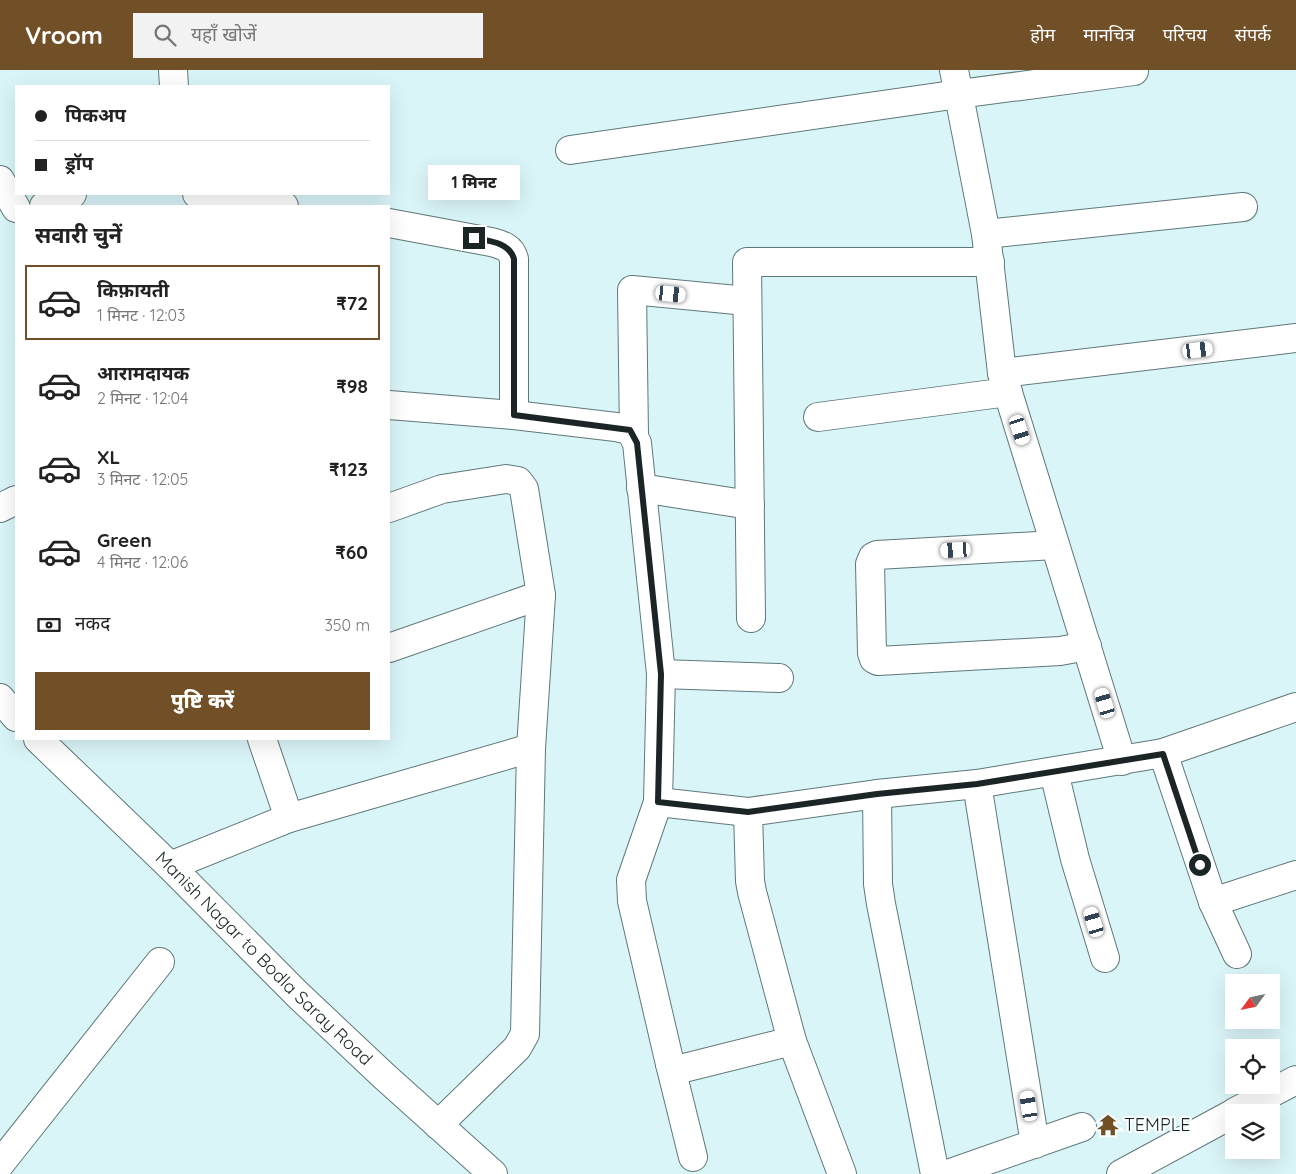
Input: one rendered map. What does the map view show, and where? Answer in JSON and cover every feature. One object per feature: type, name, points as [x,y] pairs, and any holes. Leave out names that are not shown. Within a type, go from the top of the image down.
[{"type":"street","points":[[173,70],[174,85]]},
{"type":"street","points":[[570,150],[957,82],[1134,70]]},
{"type":"street","points":[[957,82],[986,234],[1005,383],[1122,761]]},
{"type":"street","points":[[0,180],[15,206]]},
{"type":"street","points":[[46,205],[70,195]]},
{"type":"street","points":[[204,195],[277,205]]},
{"type":"street","points":[[986,234],[1243,207]]},
{"type":"street","points":[[390,223],[491,242],[509,249],[514,259],[514,415]]},
{"type":"street","points":[[751,618],[747,262],[990,262]]},
{"type":"street","points":[[634,436],[632,290],[747,301]]},
{"type":"street","points":[[818,418],[1005,383],[1296,338]]},
{"type":"street","points":[[390,404],[514,415],[630,430],[637,443],[661,674],[658,802],[631,880],[632,902],[693,1157]]},
{"type":"street","points":[[390,508],[442,489],[506,479],[518,481],[524,489],[541,595],[531,748],[524,1034],[523,1039],[516,1048],[438,1125]]},
{"type":"street","points":[[641,488],[750,505]]},
{"type":"street","points":[[0,508],[15,500]]},
{"type":"street","points":[[1055,544],[877,555],[873,557],[870,564],[872,653],[874,659],[878,661],[1060,651],[1087,646]]},
{"type":"street","points":[[390,648],[541,595]]},
{"type":"street","points":[[661,674],[780,678]]},
{"type":"street","points":[[0,698],[15,715]]},
{"type":"street","points":[[658,802],[748,812],[877,794],[977,784],[1163,754],[1296,707]]},
{"type":"street","name":"Manish Nagar to Bodla Saray Road","points":[[39,740],[170,866],[297,994],[493,1174]]},
{"type":"street","points":[[262,740],[289,818]]},
{"type":"street","points":[[170,866],[289,818],[531,748]]},
{"type":"street","points":[[1163,754],[1212,902],[1237,954]]},
{"type":"street","points":[[1054,772],[1075,859],[1105,958]]},
{"type":"street","points":[[977,784],[1035,1144]]},
{"type":"street","points":[[877,794],[878,884],[881,904],[935,1174]]},
{"type":"street","points":[[748,812],[751,886],[792,1041],[842,1174]]},
{"type":"street","points":[[1212,902],[1296,875]]},
{"type":"street","points":[[0,1164],[160,962]]},
{"type":"street","points":[[670,1064],[672,1069],[676,1070],[792,1041]]},
{"type":"street","points":[[1251,1104],[1296,1080]]},
{"type":"street","points":[[1121,1174],[1225,1118]]},
{"type":"street","points":[[948,1174],[1082,1127]]},
{"type":"place","name":"TEMPLE","points":[[1108,1125]]},
{"type":"route","points":[[474,238],[503,245],[513,254],[514,415],[630,430],[637,443],[661,674],[658,802],[748,812],[877,794],[977,784],[1163,754],[1200,865]]}]
